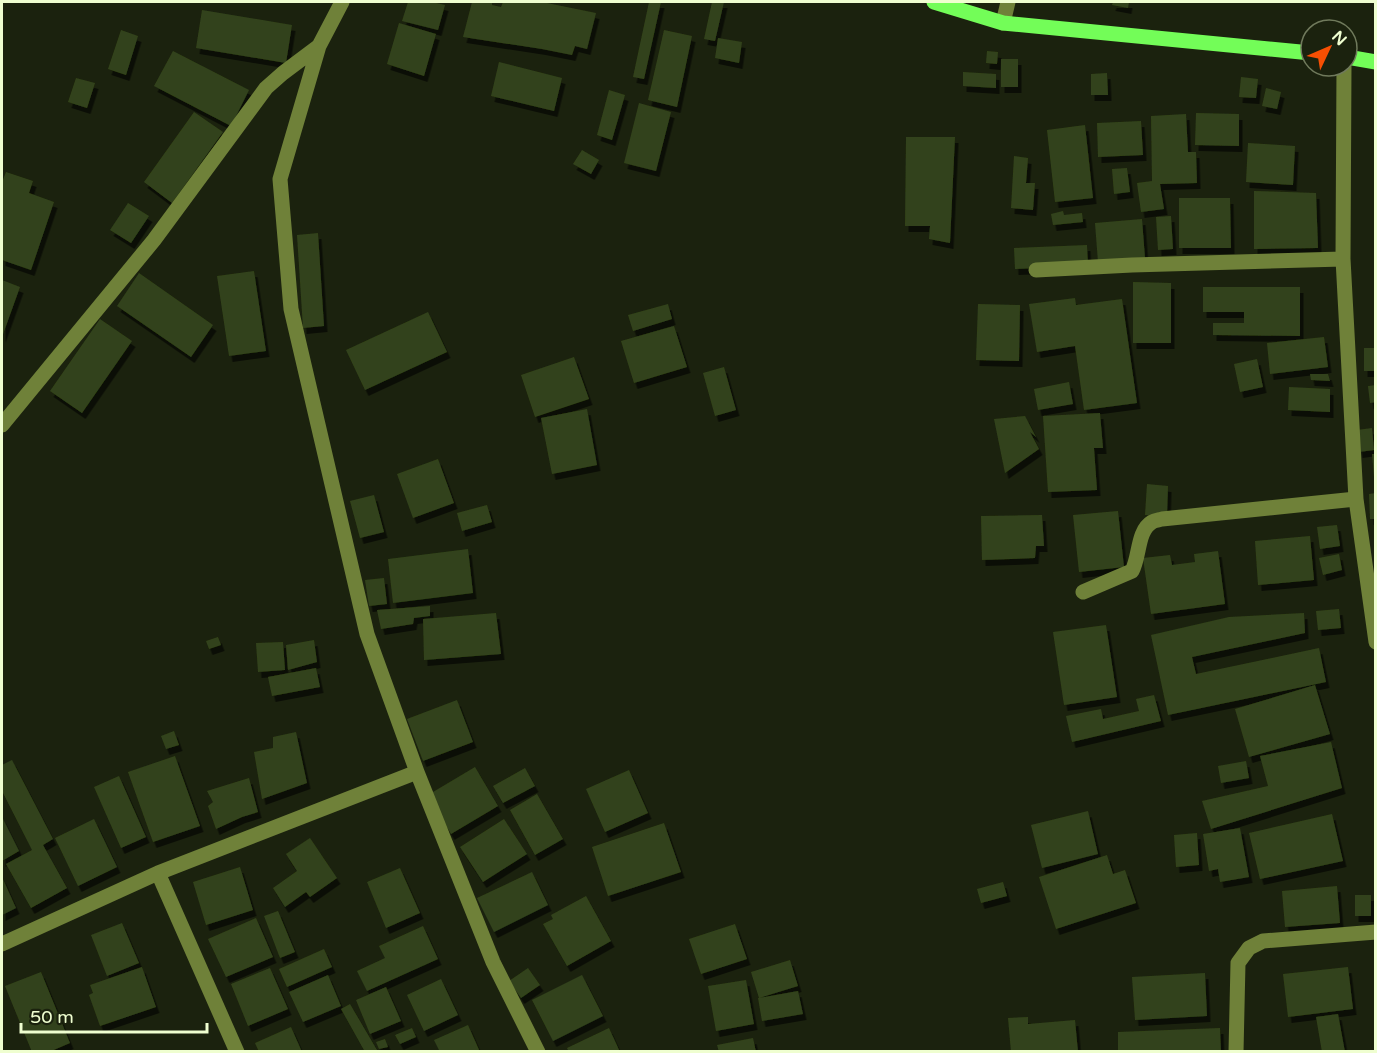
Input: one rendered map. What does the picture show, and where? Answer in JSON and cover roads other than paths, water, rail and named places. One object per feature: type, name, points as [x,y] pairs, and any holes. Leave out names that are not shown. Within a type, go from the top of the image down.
[{"type":"main road","points":[[934,2],[1003,22],[1299,52]]},
{"type":"main road","points":[[1359,59],[1376,62]]},
{"type":"street","points":[[342,2],[319,46],[280,179],[291,309],[367,633],[417,772],[493,962],[538,1052]]},
{"type":"street","points":[[1003,22],[1008,2]]},
{"type":"street","points":[[2,425],[154,240],[266,88],[319,46]]},
{"type":"street","points":[[1344,78],[1343,259],[1356,498],[1376,642]]},
{"type":"street","points":[[1036,270],[1343,259]]},
{"type":"street","points":[[1083,592],[1132,571],[1136,564],[1144,530],[1151,522],[1356,498]]},
{"type":"street","points":[[2,944],[158,873],[417,772]]},
{"type":"street","points":[[158,873],[237,1052]]},
{"type":"street","points":[[1236,1052],[1238,963],[1249,948],[1263,941],[1376,932]]}]
